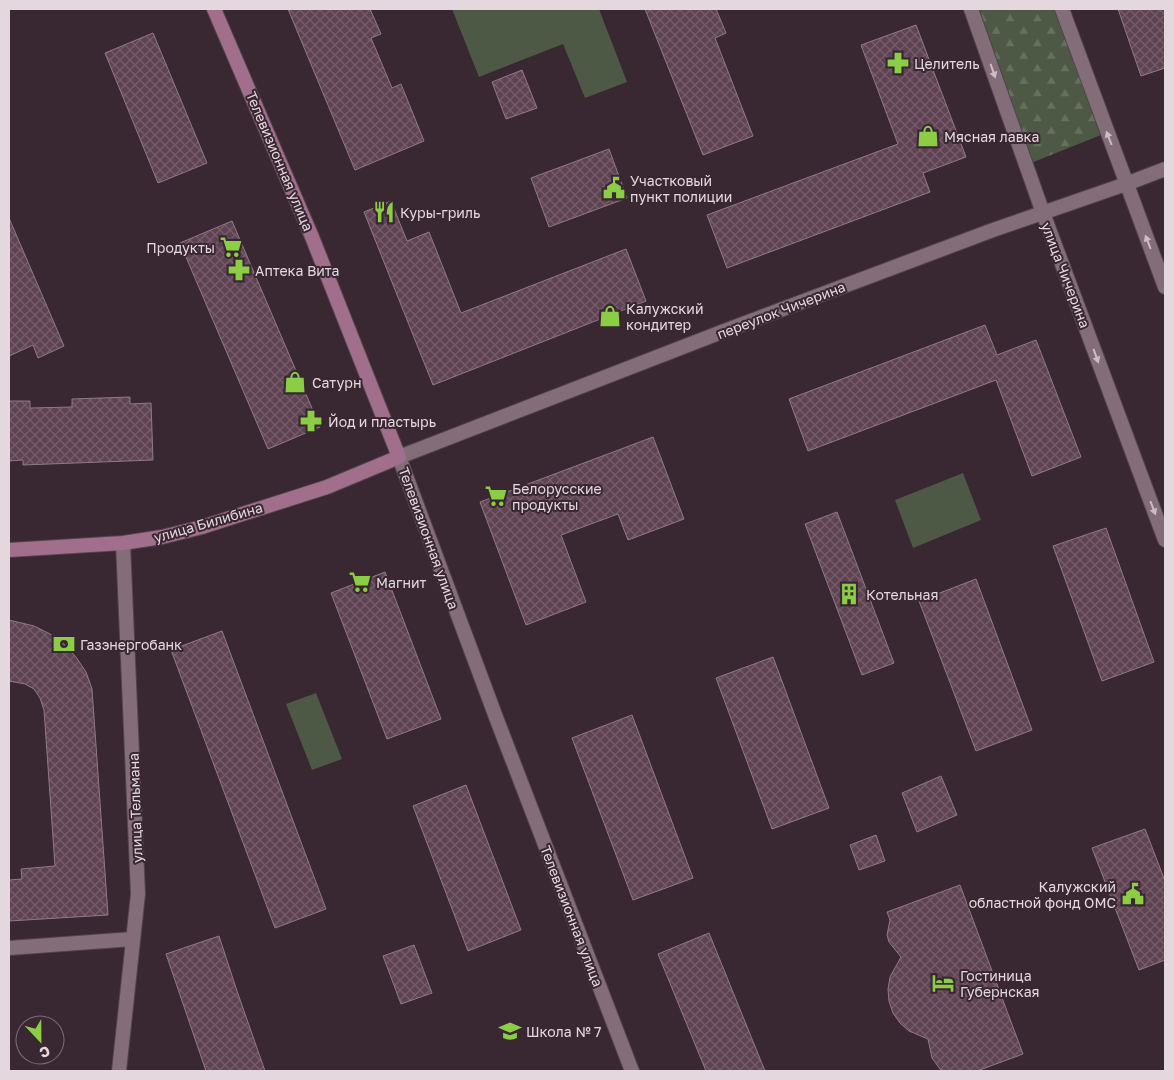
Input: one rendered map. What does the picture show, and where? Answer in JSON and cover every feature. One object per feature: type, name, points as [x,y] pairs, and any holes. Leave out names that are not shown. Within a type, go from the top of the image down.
[{"type":"main road","name":"Телевизионная улица","points":[[214,9],[301,212],[399,457]]},
{"type":"main road","name":"улица Билибина","points":[[9,550],[123,543],[162,537],[218,522],[327,487],[399,457]]},
{"type":"street","name":"улица Чичерина","points":[[971,9],[1043,213],[1165,540]]},
{"type":"street","points":[[1062,9],[1165,287]]},
{"type":"street","name":"переулок Чичерина","points":[[399,457],[703,339],[1165,169]]},
{"type":"street","name":"Телевизионная улица","points":[[399,457],[497,720],[632,1071]]},
{"type":"street","name":"улица Тельмана","points":[[119,1071],[138,894],[123,543]]},
{"type":"street","points":[[9,948],[133,939]]},
{"type":"green space","points":[[452,9],[599,9],[627,82],[585,98],[563,44],[479,77]]},
{"type":"green space","points":[[971,9],[1062,9],[1106,133],[1026,165]]},
{"type":"green space","points":[[963,473],[981,520],[913,548],[895,500]]},
{"type":"green space","points":[[316,693],[342,759],[312,770],[286,704]]},
{"type":"building","points":[[288,9],[370,9],[381,34],[371,38],[392,88],[401,84],[424,141],[355,170]]},
{"type":"building","points":[[645,9],[716,9],[726,33],[715,38],[753,136],[703,155]]},
{"type":"building","points":[[1118,9],[1165,9],[1165,68],[1141,76]]},
{"type":"building","points":[[916,25],[966,157],[923,173],[930,192],[727,268],[707,215],[898,144],[861,45]]},
{"type":"building","points":[[153,33],[207,163],[158,183],[105,53]]},
{"type":"building","points":[[522,70],[537,108],[506,119],[492,82]]},
{"type":"building","points":[[609,149],[627,198],[549,227],[531,178]]},
{"type":"building","points":[[391,201],[407,241],[429,232],[461,313],[626,249],[646,301],[433,385],[364,212]]},
{"type":"building","points":[[9,218],[64,346],[38,358],[33,345],[9,356]]},
{"type":"building","points":[[232,221],[320,427],[268,449],[180,243]]},
{"type":"building","points":[[985,325],[997,355],[1036,340],[1081,457],[1032,476],[996,380],[808,451],[789,399]]},
{"type":"building","points":[[130,397],[130,404],[151,403],[153,460],[23,465],[23,460],[9,461],[9,401],[30,401],[30,408],[72,407],[72,399]]},
{"type":"building","points":[[653,437],[684,519],[628,540],[618,514],[561,535],[586,602],[526,625],[480,502]]},
{"type":"building","name":"Котельная","points":[[837,512],[894,663],[862,675],[805,524]]},
{"type":"building","points":[[1106,528],[1154,662],[1102,681],[1053,546]]},
{"type":"building","points":[[385,572],[441,719],[387,739],[331,593]]},
{"type":"building","points":[[976,579],[1032,730],[976,751],[919,601]]},
{"type":"building","points":[[9,620],[34,626],[64,644],[86,672],[92,689],[108,915],[9,921],[9,880],[22,879],[21,869],[55,866],[44,710],[40,698],[34,689],[25,684],[9,681]]},
{"type":"building","points":[[222,631],[326,909],[275,928],[171,650]]},
{"type":"building","points":[[773,657],[829,808],[772,829],[716,678]]},
{"type":"building","points":[[632,715],[693,878],[633,900],[572,738]]},
{"type":"building","points":[[941,776],[957,815],[917,832],[902,793]]},
{"type":"building","points":[[466,785],[521,930],[468,951],[413,806]]},
{"type":"building","points":[[1145,829],[1165,881],[1165,960],[1139,970],[1092,848]]},
{"type":"building","points":[[876,835],[885,861],[859,870],[850,845]]},
{"type":"building","name":"Гостиница Губернская","points":[[960,885],[1023,1054],[977,1071],[945,1071],[940,1069],[932,1058],[928,1039],[909,1031],[900,1023],[893,1013],[889,1001],[890,977],[901,957],[889,942],[887,935],[890,920],[887,912]]},
{"type":"building","points":[[709,933],[765,1071],[706,1071],[658,954]]},
{"type":"building","points":[[219,936],[265,1071],[206,1071],[166,954]]},
{"type":"building","points":[[414,945],[432,993],[401,1004],[383,956]]},
{"type":"place","name":"Целитель","points":[[898,63]]},
{"type":"place","name":"Мясная лавка","points":[[928,136]]},
{"type":"place","name":"Участковый пункт полиции","points":[[614,188]]},
{"type":"place","name":"Куры-гриль","points":[[384,212]]},
{"type":"place","name":"Продукты","points":[[231,247]]},
{"type":"place","name":"Аптека Вита","points":[[239,270]]},
{"type":"place","name":"Калужский кондитер","points":[[610,316]]},
{"type":"place","name":"Сатурн","points":[[295,382]]},
{"type":"place","name":"Йод и пластырь","points":[[311,421]]},
{"type":"place","name":"Белорусские продукты","points":[[496,496]]},
{"type":"place","name":"Магнит","points":[[360,582]]},
{"type":"place","name":"Котельная","points":[[849,594]]},
{"type":"place","name":"Газэнергобанк","points":[[64,644]]},
{"type":"place","name":"Калужский областной фонд ОМС","points":[[1133,894]]},
{"type":"place","name":"Гостиница Губернская","points":[[943,983]]},
{"type":"place","name":"Школа № 7","points":[[510,1031]]}]
